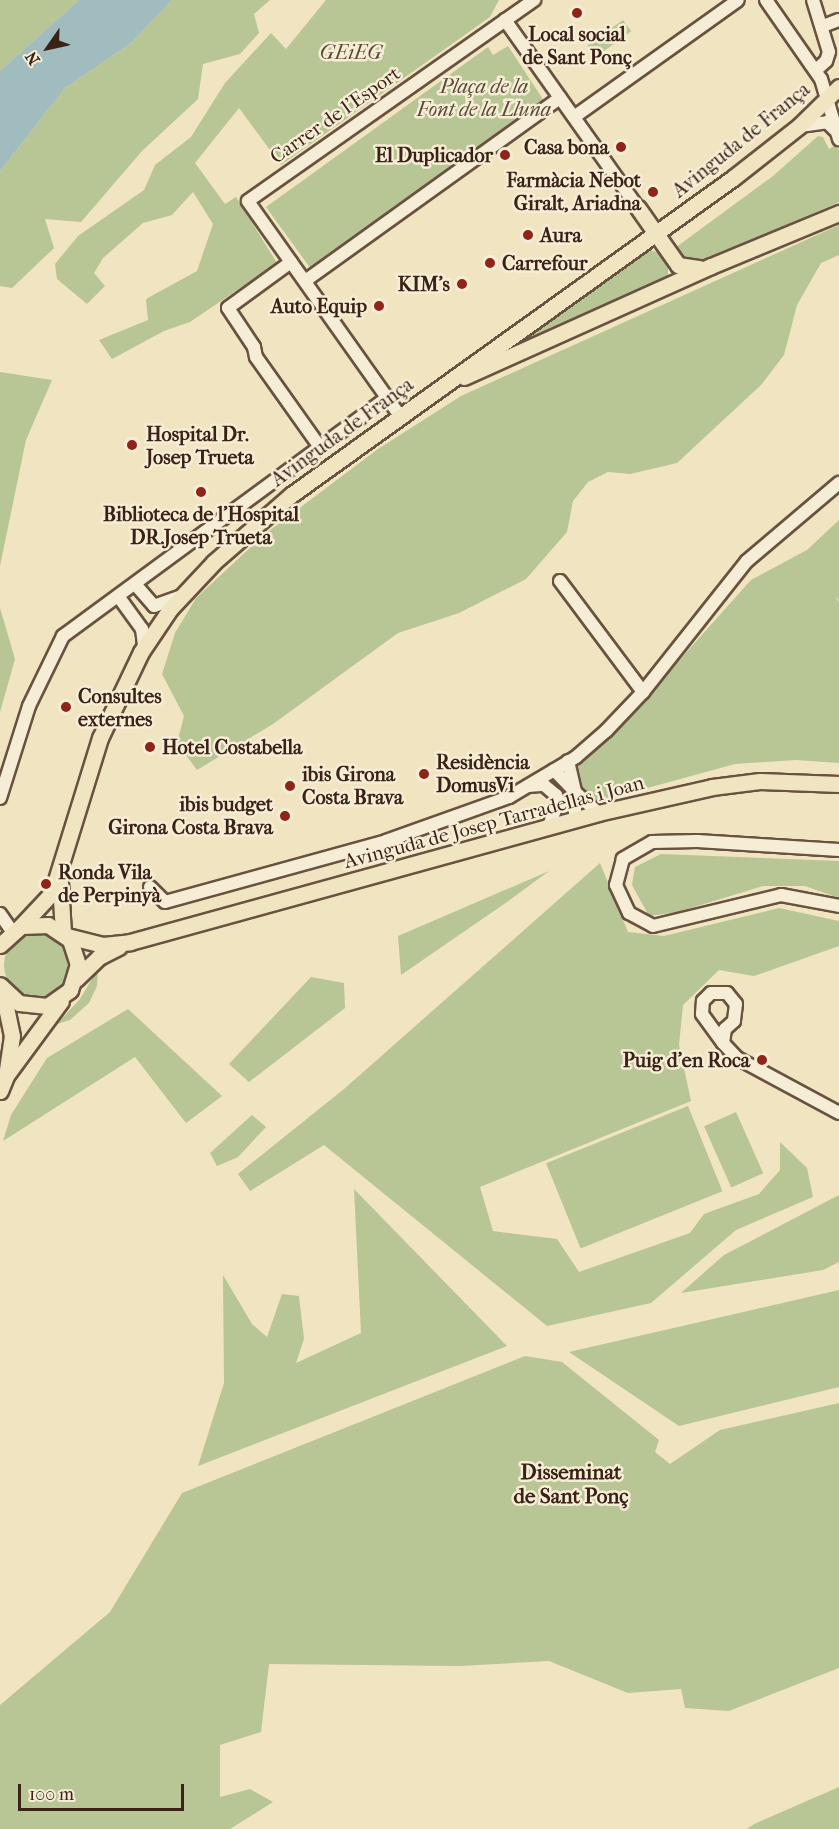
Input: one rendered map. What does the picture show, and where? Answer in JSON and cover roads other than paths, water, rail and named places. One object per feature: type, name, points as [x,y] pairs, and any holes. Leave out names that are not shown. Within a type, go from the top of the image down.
[{"type":"main road","name":"Avinguda de França","points":[[7,936],[46,903],[60,871],[100,738],[144,646],[183,595],[258,522],[434,391],[688,212],[799,126],[834,91]]},
{"type":"main road","points":[[638,208],[668,219],[688,212]]},
{"type":"main road","points":[[638,208],[672,258],[684,269],[711,266]]},
{"type":"main road","points":[[672,258],[671,241],[688,212]]},
{"type":"main road","name":"Avinguda de França","points":[[434,391],[711,266],[838,213]]},
{"type":"main road","name":"Avinguda de Josep Tarradellas i Joan","points":[[7,936],[43,923],[65,934],[103,945],[130,942],[598,813],[742,782],[839,784]]},
{"type":"main road","name":"Avinguda de França","points":[[60,871],[59,912],[65,934],[77,954],[76,979]]},
{"type":"main road","name":"Avinguda de Josep Tarradellas i Joan","points":[[6,1076],[76,979],[99,957],[130,942]]},
{"type":"main road","points":[[1,986],[19,1003],[36,1007],[52,1004],[67,994]]},
{"type":"main road","points":[[0,1091],[6,1076],[12,1036],[1,986]]},
{"type":"street","name":"Carrer de l'Esport","points":[[291,262],[248,201],[534,0]]},
{"type":"street","points":[[574,117],[738,0]]},
{"type":"street","points":[[766,0],[816,70],[834,91],[838,135]]},
{"type":"street","points":[[813,0],[824,26],[829,56],[816,70]]},
{"type":"street","points":[[505,20],[638,208]]},
{"type":"street","points":[[824,26],[839,20]]},
{"type":"street","points":[[305,281],[560,98]]},
{"type":"street","points":[[799,126],[827,122],[838,135]]},
{"type":"street","points":[[320,447],[256,357],[254,347],[228,308],[291,262],[400,416]]},
{"type":"street","points":[[0,798],[29,706],[56,645],[63,636],[387,398]]},
{"type":"street","points":[[150,887],[165,902],[397,838],[468,814],[527,786],[568,761],[606,731],[643,692],[747,561],[839,483]]},
{"type":"street","points":[[560,581],[643,692]]},
{"type":"street","points":[[135,584],[154,606],[183,595]]},
{"type":"street","points":[[118,596],[142,629],[144,646]]},
{"type":"street","points":[[568,761],[575,792],[575,820]]},
{"type":"street","points":[[554,770],[598,813]]},
{"type":"street","points":[[548,828],[557,805],[554,770]]},
{"type":"street","points":[[527,786],[544,785],[556,795],[575,820]]},
{"type":"street","points":[[839,850],[698,841],[652,842],[623,859],[616,885],[629,913],[653,926],[781,895],[839,906]]},
{"type":"street","points":[[0,914],[7,936]]},
{"type":"street","points":[[723,1043],[737,1058],[839,1113]]},
{"type":"water","points":[[79,0],[172,0],[131,43],[65,88],[0,171],[0,71]]},
{"type":"place","name":"Local social de Sant Ponç","points":[[577,13]]},
{"type":"place","name":"Casa bona","points":[[621,147]]},
{"type":"place","name":"El Duplicador","points":[[505,155]]},
{"type":"place","name":"Farmàcia Nebot Giralt, Ariadna","points":[[653,192]]},
{"type":"place","name":"Aura","points":[[528,235]]},
{"type":"place","name":"Carrefour","points":[[490,263]]},
{"type":"place","name":"KIM's","points":[[462,284]]},
{"type":"place","name":"Auto Equip","points":[[379,306]]},
{"type":"place","name":"Hospital Dr. Josep Trueta","points":[[132,445]]},
{"type":"place","name":"Biblioteca de l'Hospital DR.Josep Trueta","points":[[201,492]]},
{"type":"place","name":"Consultes externes","points":[[66,707]]},
{"type":"place","name":"Hotel Costabella","points":[[150,747]]},
{"type":"place","name":"Residència DomusVi","points":[[424,774]]},
{"type":"place","name":"ibis Girona Costa Brava","points":[[290,786]]},
{"type":"place","name":"ibis budget Girona Costa Brava","points":[[285,816]]},
{"type":"place","name":"Ronda Vila de Perpinyà","points":[[46,884]]},
{"type":"place","name":"Puig d'en Roca","points":[[762,1060]]},
{"type":"district","name":"Disseminat de Sant Ponç","points":[[571,1484]]},
{"type":"park label","name":"GEiEG","points":[[351,52]]},
{"type":"park label","name":"Plaça de la Font de la Lluna","points":[[484,98]]}]
